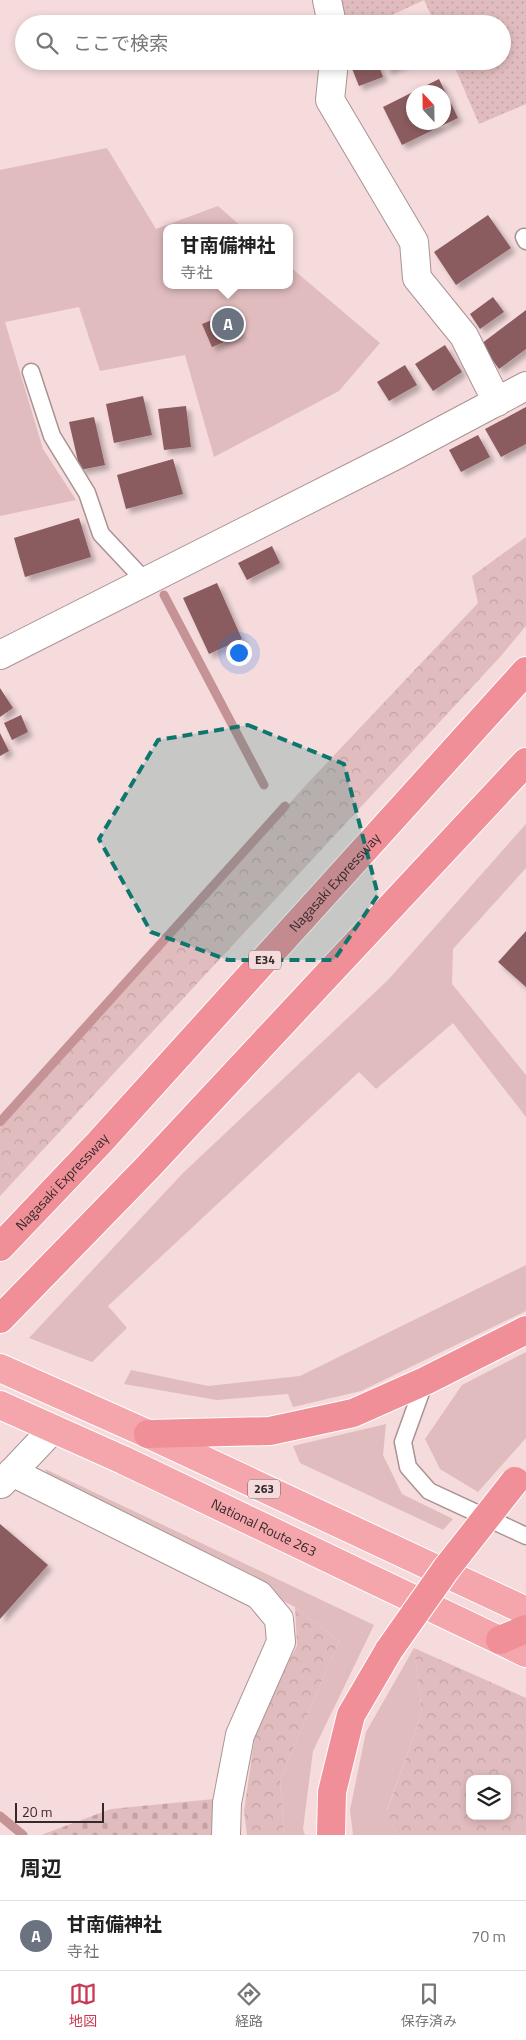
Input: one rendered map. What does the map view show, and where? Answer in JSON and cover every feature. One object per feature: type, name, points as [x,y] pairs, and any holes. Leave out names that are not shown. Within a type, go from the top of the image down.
[{"type":"highway","name":"Nagasaki Expressway","points":[[0,1247],[106,1136],[526,670]]},
{"type":"highway","points":[[8,1311],[147,1168],[526,762]]},
{"type":"highway","points":[[148,1434],[270,1430],[353,1413],[425,1381],[526,1330]]},
{"type":"highway","name":"263","points":[[0,1368],[148,1434],[526,1611]]},
{"type":"highway","name":"National Route 263","points":[[0,1405],[132,1464],[526,1653]]},
{"type":"highway","points":[[331,1835],[332,1792],[351,1715],[389,1650],[446,1569],[520,1475]]},
{"type":"highway","points":[[500,1640],[526,1629]]},
{"type":"street","points":[[327,0],[330,15]]},
{"type":"street","points":[[333,70],[330,100],[414,242],[417,278],[464,336],[497,402]]},
{"type":"street","points":[[0,655],[526,386]]},
{"type":"street","points":[[53,1429],[6,1478],[259,1595],[278,1619],[281,1642],[240,1735],[227,1803],[226,1835]]},
{"type":"lane","points":[[32,372],[52,436],[87,493],[101,534],[146,582]]},
{"type":"lane","points":[[425,1381],[402,1442],[408,1468],[429,1491],[526,1536]]},
{"type":"highlighted area","points":[[248,725],[344,764],[378,895],[334,960],[228,960],[151,932],[99,839],[158,740]]},
{"type":"green space","points":[[341,0],[424,0],[392,15],[344,15]]},
{"type":"green space","points":[[424,0],[526,0],[526,104],[479,124],[456,70],[511,70],[511,15],[431,15]]},
{"type":"green space","points":[[107,148],[156,229],[163,226],[163,289],[293,289],[293,269],[380,343],[339,391],[214,457],[185,355],[100,371],[79,307],[5,322],[43,449],[76,500],[0,516],[0,170]]},
{"type":"green space","points":[[218,206],[238,224],[169,224]]},
{"type":"green space","points":[[526,537],[526,626],[500,657],[0,1196],[0,1128],[306,785],[478,603],[472,576]]},
{"type":"green space","points":[[526,824],[526,868],[453,949],[452,984],[526,1075],[526,1117],[453,1023],[376,1089],[359,1072],[108,1306],[127,1328],[92,1362],[29,1338],[183,1173],[388,980]]},
{"type":"green space","points":[[526,1265],[526,1311],[361,1391],[293,1407],[288,1394],[217,1400],[124,1384],[131,1370],[208,1386],[300,1376]]},
{"type":"green space","points":[[526,1352],[526,1438],[478,1492],[440,1469],[425,1439],[462,1385]]},
{"type":"green space","points":[[386,1424],[383,1455],[402,1494],[453,1519],[443,1530],[300,1463],[293,1446]]},
{"type":"green space","points":[[45,1469],[374,1625],[313,1751],[303,1829],[305,1835],[284,1835],[280,1779],[339,1641],[295,1607],[50,1483]]},
{"type":"green space","points":[[295,1607],[339,1641],[280,1779],[284,1835],[247,1835],[244,1811],[257,1721],[297,1646]]},
{"type":"green space","points":[[414,1648],[422,1713],[387,1810],[397,1835],[353,1835],[350,1810],[366,1732]]},
{"type":"green space","points":[[414,1648],[526,1698],[526,1835],[397,1835],[387,1811],[422,1713]]},
{"type":"green space","points":[[214,1799],[211,1835],[41,1835],[111,1809]]},
{"type":"building","points":[[353,70],[380,70],[383,77],[359,86]]},
{"type":"building","points":[[439,79],[442,85],[427,85]]},
{"type":"building","points":[[406,96],[406,130],[433,130],[402,145],[383,107]]},
{"type":"building","points":[[451,104],[458,118],[451,121]]},
{"type":"building","points":[[488,215],[511,248],[456,285],[434,252]]},
{"type":"building","points":[[493,297],[504,312],[480,329],[470,314]]},
{"type":"building","points":[[526,310],[526,349],[499,369],[481,344]]},
{"type":"building","points":[[232,312],[241,335],[212,347],[202,324]]},
{"type":"building","points":[[445,345],[462,372],[433,391],[415,364]]},
{"type":"building","points":[[405,365],[417,385],[389,401],[377,382]]},
{"type":"building","points":[[143,396],[152,435],[114,443],[106,404]]},
{"type":"building","points":[[186,406],[191,447],[164,450],[158,409]]},
{"type":"building","points":[[526,407],[526,444],[501,457],[485,429]]},
{"type":"building","points":[[94,417],[105,465],[80,470],[69,422]]},
{"type":"building","points":[[478,435],[490,457],[461,472],[449,450]]},
{"type":"building","points":[[173,459],[183,494],[126,509],[117,475]]},
{"type":"building","points":[[79,518],[91,557],[25,577],[14,538]]},
{"type":"building","points":[[272,546],[280,563],[247,580],[238,563]]},
{"type":"building","points":[[217,583],[242,639],[209,654],[183,598]]},
{"type":"building","points":[[0,688],[13,708],[0,717]]},
{"type":"building","points":[[21,715],[28,732],[12,740],[4,723]]},
{"type":"building","points":[[0,733],[9,751],[0,756]]},
{"type":"building","points":[[526,931],[526,987],[498,962]]},
{"type":"building","points":[[0,1524],[48,1565],[0,1619]]},
{"type":"waterway","points":[[164,595],[264,785]]},
{"type":"waterway","points":[[0,1122],[285,806]]},
{"type":"waterway","points":[[0,1816],[23,1835]]},
{"type":"place","name":"甘南備神社","points":[[228,324]]}]
